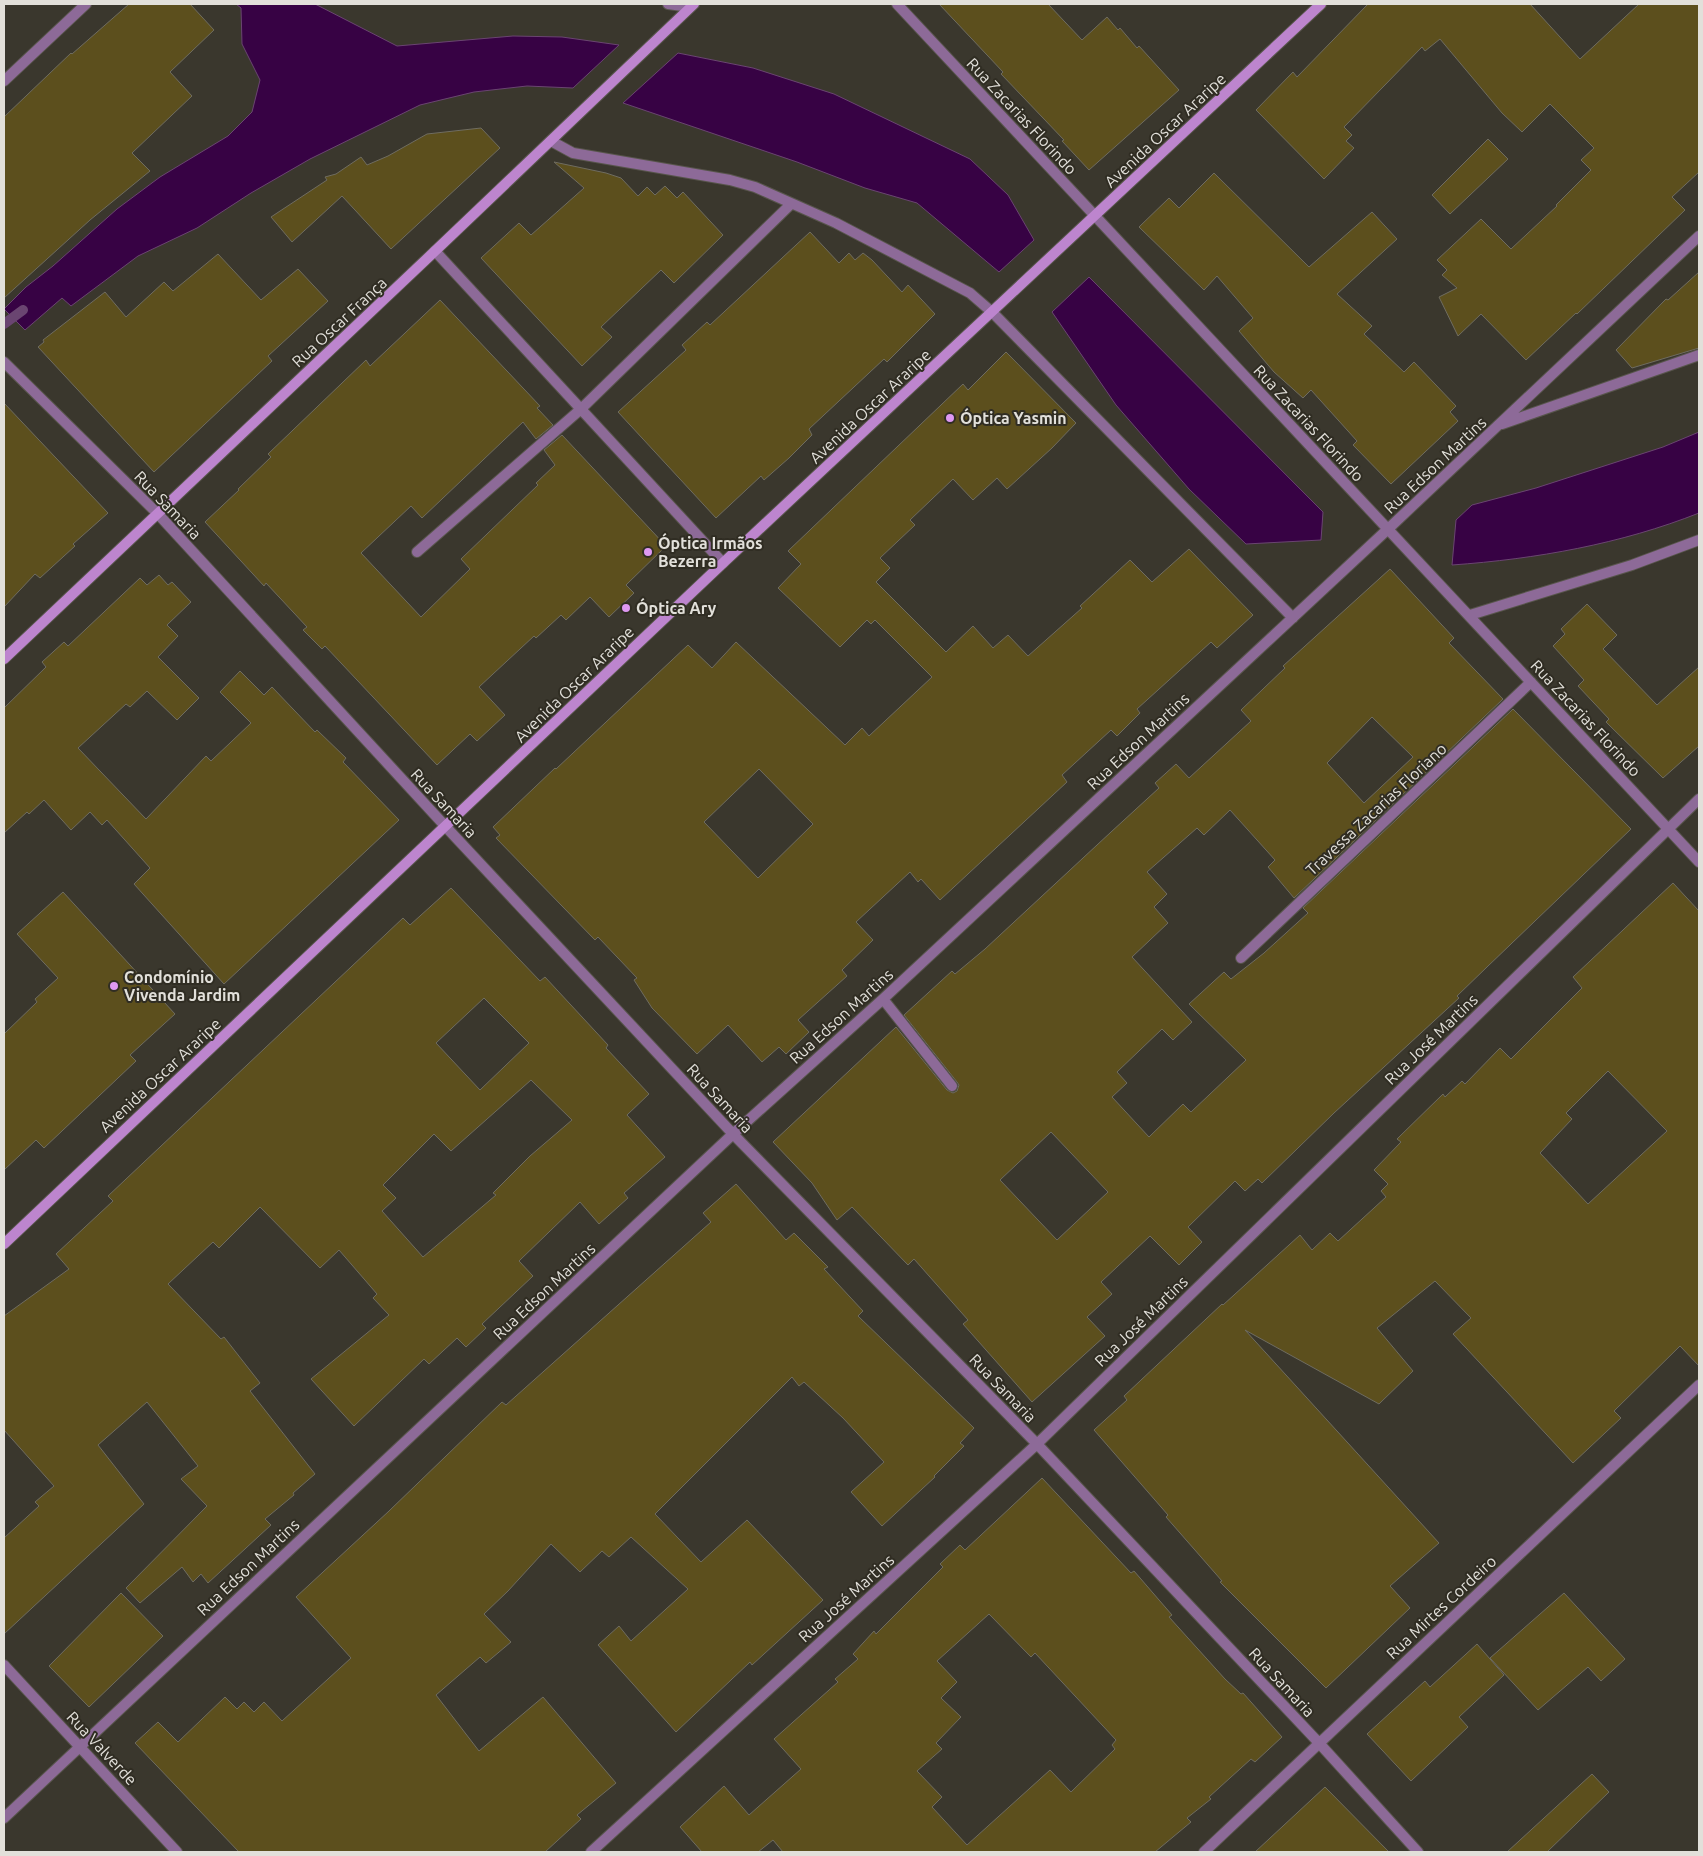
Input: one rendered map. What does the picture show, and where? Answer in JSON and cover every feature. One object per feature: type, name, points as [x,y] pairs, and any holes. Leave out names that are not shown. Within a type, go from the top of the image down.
[{"type":"street","points":[[4,82],[86,4]]},
{"type":"street","points":[[668,4],[692,6]]},
{"type":"street","name":"Rua Zacarias Florindo","points":[[897,4],[1699,862]]},
{"type":"street","name":"Avenida Oscar Araripe","points":[[4,1244],[723,563],[993,313],[1321,4]]},
{"type":"street","name":"Rua Oscar França","points":[[4,659],[692,6]]},
{"type":"street","points":[[551,141],[573,154],[730,180],[755,188],[836,223],[970,293],[993,313],[1293,618]]},
{"type":"street","points":[[417,552],[581,409],[791,204]]},
{"type":"street","name":"Rua Edson Martins","points":[[4,1818],[733,1134],[883,998],[1293,618],[1699,236]]},
{"type":"street","points":[[435,251],[723,563]]},
{"type":"street","points":[[1499,425],[1699,355]]},
{"type":"street","name":"Rua Samaria","points":[[4,362],[158,514],[446,827],[733,1134],[1037,1444],[1319,1743],[1418,1852]]},
{"type":"street","points":[[1470,615],[1632,565],[1699,540]]},
{"type":"street","name":"Travessa Zacarias Floriano","points":[[1241,958],[1532,682]]},
{"type":"street","name":"Rua José Martins","points":[[591,1852],[1037,1444],[1699,799]]},
{"type":"street","points":[[883,998],[952,1086]]},
{"type":"street","name":"Rua Mirtes Cordeiro","points":[[1204,1852],[1699,1385]]},
{"type":"street","name":"Rua Valverde","points":[[4,1664],[177,1852]]},
{"type":"shaded area","points":[[236,4],[315,4],[397,46],[513,36],[562,37],[619,45],[573,88],[527,86],[474,92],[420,105],[310,159],[251,193],[197,228],[138,256],[71,306],[62,298],[25,330],[4,309],[26,287],[53,266],[117,209],[160,177],[228,136],[252,112],[260,80],[242,44],[241,8]]},
{"type":"shaded area","points":[[678,53],[753,68],[834,94],[970,159],[1008,195],[1034,240],[999,272],[917,203],[865,188],[797,162],[623,103]]},
{"type":"shaded area","points":[[1089,277],[1323,512],[1321,540],[1246,544],[1189,489],[1116,405],[1052,312]]},
{"type":"shaded area","points":[[1699,432],[1699,513],[1639,533],[1578,548],[1515,559],[1452,565],[1456,520],[1472,505],[1536,488],[1663,447]]},
{"type":"building","points":[[129,4],[190,4],[214,30],[170,72],[192,96],[132,153],[150,171],[90,220],[4,298],[4,117],[71,53]]},
{"type":"building","points":[[939,4],[1048,4],[1082,40],[1107,17],[1118,30],[1120,28],[1137,48],[1139,46],[1179,90],[1089,170],[1062,141],[1064,140],[1001,74],[1003,72]]},
{"type":"building","points":[[1368,4],[1530,4],[1580,59],[1639,4],[1699,4],[1699,172],[1672,197],[1685,210],[1577,314],[1526,360],[1481,314],[1458,336],[1439,297],[1457,288],[1442,275],[1447,270],[1437,260],[1481,219],[1511,249],[1557,206],[1591,170],[1581,160],[1594,148],[1550,104],[1522,132],[1502,113],[1440,39],[1425,51],[1422,47],[1344,127],[1352,135],[1346,141],[1354,148],[1324,179],[1256,110],[1293,72],[1297,77]]},
{"type":"building","points":[[481,128],[500,148],[391,249],[342,196],[292,242],[271,217],[327,180],[325,177],[336,174],[361,157],[367,165],[388,156],[427,134]]},
{"type":"building","points":[[1488,139],[1508,159],[1450,214],[1432,195]]},
{"type":"building","points":[[554,162],[621,178],[638,196],[647,187],[655,195],[665,186],[677,198],[683,192],[723,235],[674,283],[661,270],[601,327],[612,337],[582,366],[481,258],[519,223],[531,235],[584,188]]},
{"type":"building","points":[[1214,173],[1309,267],[1372,212],[1397,239],[1337,294],[1372,326],[1364,334],[1404,372],[1414,362],[1456,406],[1450,412],[1458,421],[1391,484],[1353,445],[1357,441],[1311,390],[1303,398],[1274,372],[1239,331],[1253,318],[1217,276],[1204,290],[1139,227],[1169,198],[1179,208]]},
{"type":"building","points":[[810,232],[839,263],[849,253],[855,260],[863,253],[902,292],[908,285],[935,314],[887,362],[884,359],[809,429],[812,435],[789,458],[764,480],[761,476],[716,518],[618,412],[686,350],[682,345],[707,322],[710,325]]},
{"type":"building","points":[[218,254],[261,300],[298,269],[328,301],[268,356],[272,361],[154,472],[38,347],[44,342],[43,340],[105,292],[126,317],[164,282],[173,291]]},
{"type":"building","points":[[1699,272],[1699,348],[1632,368],[1616,350],[1666,299],[1668,300]]},
{"type":"building","points":[[440,300],[540,406],[537,408],[553,425],[536,439],[523,422],[422,518],[411,506],[361,553],[421,617],[470,569],[461,559],[538,485],[536,483],[555,465],[544,450],[562,435],[666,546],[626,585],[634,593],[609,617],[590,597],[566,620],[561,615],[536,638],[534,636],[479,687],[505,715],[477,741],[470,734],[437,765],[325,646],[322,649],[303,630],[307,627],[266,583],[264,586],[205,522],[271,457],[268,454],[366,360],[370,366]]},
{"type":"building","points":[[1006,352],[1076,423],[1007,489],[997,478],[973,500],[953,479],[910,520],[915,525],[880,558],[890,568],[876,582],[946,652],[973,626],[993,648],[1008,635],[1028,656],[1082,608],[1080,606],[1130,560],[1152,582],[1189,549],[1253,615],[1217,648],[1211,642],[1137,709],[1140,713],[1117,736],[1111,730],[1062,775],[1067,782],[940,900],[921,879],[918,882],[910,872],[856,922],[873,940],[842,970],[847,976],[798,1020],[809,1032],[786,1054],[779,1047],[762,1062],[728,1025],[697,1054],[652,1008],[634,980],[637,978],[598,937],[595,940],[496,838],[500,835],[493,827],[688,645],[712,668],[736,642],[845,745],[862,728],[869,736],[932,677],[875,620],[871,624],[867,620],[840,647],[778,588],[801,564],[788,551],[963,384],[968,390]],"holes":[[[759,769],[813,824],[758,878],[704,822]]]},
{"type":"building","points":[[4,403],[108,513],[73,544],[75,546],[40,578],[35,574],[4,607]]},
{"type":"building","points":[[1390,569],[1454,638],[1449,643],[1503,699],[1294,898],[1268,867],[1275,860],[1230,810],[1204,835],[1197,828],[1147,872],[1167,894],[1154,907],[1168,923],[1132,957],[1192,1022],[1173,1040],[1162,1029],[1117,1072],[1127,1083],[1112,1097],[1149,1137],[1183,1104],[1191,1112],[1246,1060],[1189,1004],[1224,972],[1231,979],[1264,953],[1308,913],[1303,908],[1513,709],[1631,829],[1457,996],[1459,998],[1334,1113],[1262,1183],[1258,1179],[1245,1191],[1235,1181],[1188,1227],[1202,1242],[1179,1265],[1150,1236],[1101,1282],[1112,1294],[1087,1317],[1105,1336],[1032,1402],[963,1324],[968,1320],[914,1259],[908,1265],[852,1207],[837,1220],[812,1183],[773,1142],[896,1027],[947,1090],[953,1093],[957,1091],[959,1085],[957,1082],[904,1015],[952,971],[955,974],[985,949],[1159,788],[1155,783],[1176,764],[1189,778],[1251,721],[1241,710],[1285,668],[1283,666]],"holes":[[[1372,717],[1413,757],[1364,803],[1327,763]],[[1051,1132],[1108,1192],[1057,1240],[1000,1180]]]},
{"type":"building","points":[[159,575],[168,585],[172,582],[191,602],[167,625],[178,636],[158,657],[199,698],[177,720],[147,691],[130,707],[126,704],[78,748],[146,819],[206,756],[211,761],[251,723],[220,692],[240,671],[264,695],[272,687],[315,732],[317,730],[346,758],[343,762],[399,820],[224,984],[134,884],[150,868],[107,820],[102,825],[90,812],[71,830],[44,800],[29,814],[27,812],[4,833],[4,708],[46,667],[42,662],[64,642],[68,646],[140,578],[147,585]]},
{"type":"building","points":[[1587,604],[1617,635],[1603,649],[1657,705],[1699,667],[1699,746],[1663,778],[1606,722],[1609,719],[1578,686],[1584,680],[1553,646],[1565,634],[1561,629]]},
{"type":"building","points":[[1673,883],[1699,911],[1699,1366],[1680,1346],[1614,1411],[1621,1418],[1573,1463],[1453,1334],[1471,1318],[1435,1281],[1377,1328],[1413,1371],[1379,1404],[1245,1330],[1439,1543],[1390,1586],[1410,1608],[1326,1688],[1220,1582],[1222,1581],[1166,1517],[1168,1515],[1094,1430],[1127,1400],[1124,1396],[1222,1304],[1300,1235],[1312,1250],[1330,1233],[1338,1241],[1386,1197],[1381,1191],[1388,1184],[1374,1170],[1401,1142],[1397,1139],[1443,1094],[1445,1097],[1462,1081],[1465,1084],[1500,1048],[1511,1059],[1582,988],[1573,977]],"holes":[[[1608,1071],[1667,1131],[1588,1204],[1540,1153],[1572,1119],[1566,1113]]]},
{"type":"building","points":[[451,888],[540,981],[545,977],[608,1045],[606,1048],[649,1094],[627,1115],[665,1157],[624,1193],[628,1198],[599,1224],[580,1202],[519,1261],[533,1276],[482,1324],[486,1328],[466,1347],[457,1338],[429,1364],[424,1359],[354,1426],[311,1379],[389,1315],[373,1298],[377,1294],[339,1250],[320,1268],[260,1207],[219,1248],[213,1242],[168,1284],[221,1339],[224,1337],[260,1383],[250,1391],[315,1474],[293,1493],[294,1495],[265,1519],[271,1525],[208,1583],[201,1574],[193,1582],[182,1567],[140,1603],[126,1588],[207,1506],[181,1479],[198,1466],[147,1402],[98,1445],[144,1504],[4,1634],[4,1538],[39,1506],[35,1502],[54,1486],[4,1430],[4,1316],[69,1269],[56,1254],[113,1201],[108,1196],[403,918],[410,925]],"holes":[[[484,998],[529,1043],[480,1090],[436,1043]],[[531,1080],[572,1120],[530,1156],[493,1193],[496,1195],[423,1257],[382,1211],[396,1198],[383,1185],[434,1134],[451,1151]]]},
{"type":"building","points":[[63,892],[175,1014],[130,1055],[136,1061],[44,1148],[36,1140],[4,1170],[4,1034],[37,1002],[35,999],[58,978],[17,934]]},
{"type":"building","points":[[736,1184],[786,1240],[794,1233],[828,1267],[824,1269],[863,1311],[858,1316],[974,1428],[960,1443],[964,1446],[935,1477],[882,1526],[851,1492],[884,1462],[843,1418],[804,1382],[799,1386],[792,1377],[655,1514],[701,1562],[747,1520],[823,1600],[752,1665],[750,1662],[676,1732],[598,1645],[619,1626],[631,1641],[688,1589],[631,1537],[609,1557],[602,1551],[580,1572],[551,1544],[484,1614],[511,1642],[486,1663],[480,1657],[436,1695],[479,1751],[543,1697],[616,1783],[577,1815],[581,1819],[545,1852],[239,1852],[135,1743],[158,1722],[178,1742],[225,1697],[237,1709],[244,1702],[254,1712],[264,1702],[282,1721],[351,1658],[296,1597],[502,1402],[506,1405],[711,1222],[703,1213]]},
{"type":"building","points":[[1042,1478],[1131,1573],[1134,1571],[1172,1615],[1169,1617],[1225,1679],[1241,1694],[1243,1693],[1282,1737],[1255,1762],[1251,1759],[1209,1797],[1211,1799],[1187,1818],[1191,1822],[1155,1852],[783,1852],[773,1840],[758,1852],[702,1852],[680,1827],[724,1786],[749,1815],[801,1769],[774,1739],[838,1682],[835,1679],[858,1659],[853,1654],[874,1631],[876,1634],[943,1567],[940,1564],[960,1545],[965,1550]],"holes":[[[989,1614],[1031,1657],[1035,1653],[1116,1740],[1112,1745],[1115,1749],[1071,1792],[1050,1770],[967,1845],[932,1807],[942,1797],[917,1771],[942,1749],[936,1743],[961,1717],[941,1698],[957,1682],[937,1661]]]},
{"type":"building","points":[[121,1593],[163,1636],[89,1707],[49,1666]]},
{"type":"building","points":[[1564,1593],[1625,1659],[1601,1681],[1588,1667],[1538,1710],[1490,1658]]},
{"type":"building","points":[[1477,1644],[1504,1675],[1459,1717],[1468,1727],[1411,1781],[1367,1734],[1425,1681],[1430,1687]]},
{"type":"building","points":[[1592,1774],[1609,1792],[1547,1852],[1507,1852]]},
{"type":"building","points":[[1325,1787],[1389,1852],[1255,1852]]},
{"type":"waterway","points":[[4,324],[23,310]]},
{"type":"place","name":"Óptica Yasmin","points":[[950,418]]},
{"type":"place","name":"Óptica Irmãos Bezerra","points":[[648,552]]},
{"type":"place","name":"Óptica Ary","points":[[626,608]]},
{"type":"place","name":"Condomínio Vivenda Jardim","points":[[114,986]]}]
